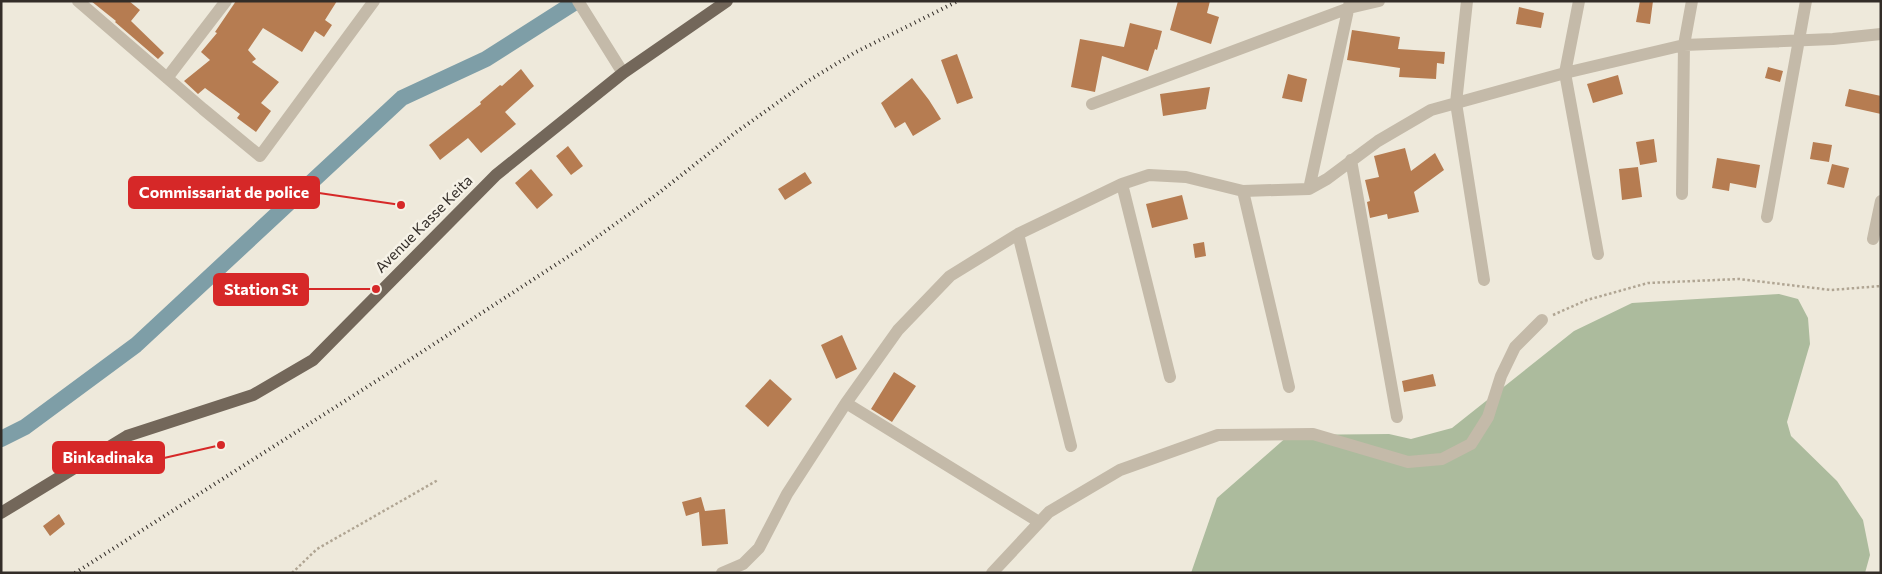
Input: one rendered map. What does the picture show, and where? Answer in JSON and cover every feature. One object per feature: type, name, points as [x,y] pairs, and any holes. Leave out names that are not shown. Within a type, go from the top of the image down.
[{"type":"main road","name":"Avenue Kasse Keita","points":[[1,512],[127,436],[253,395],[313,360],[496,175],[623,73],[727,1]]},
{"type":"street","points":[[167,78],[226,1]]},
{"type":"street","points":[[83,3],[167,78],[260,156],[374,1]]},
{"type":"street","points":[[1092,104],[1349,4],[1379,1]]},
{"type":"street","points":[[1467,1],[1456,103],[1484,280]]},
{"type":"street","points":[[1579,1],[1565,72],[1598,254]]},
{"type":"street","points":[[1682,194],[1684,45],[1692,1]]},
{"type":"street","points":[[1766,217],[1806,1]]},
{"type":"street","points":[[1309,189],[1349,4]]},
{"type":"street","points":[[581,5],[623,73]]},
{"type":"street","points":[[722,573],[743,564],[760,548],[786,494],[846,403],[898,330],[950,276],[1018,234],[1122,184],[1149,175],[1186,177],[1243,190],[1309,189],[1327,179],[1378,141],[1431,110],[1565,72],[1684,45],[1881,34]]},
{"type":"street","points":[[1352,160],[1397,417]]},
{"type":"street","points":[[1122,184],[1170,377]]},
{"type":"street","points":[[1243,190],[1289,387]]},
{"type":"street","points":[[1873,239],[1881,201]]},
{"type":"street","points":[[1018,234],[1071,446]]},
{"type":"street","points":[[992,573],[1048,512],[1120,470],[1218,435],[1313,434],[1408,462],[1442,459],[1471,444],[1488,417],[1502,376],[1516,347],[1542,320]]},
{"type":"street","points":[[846,403],[1039,522]]},
{"type":"path","points":[[1542,320],[1587,300],[1648,283],[1740,279],[1831,290],[1881,286]]},
{"type":"path","points":[[292,573],[317,549],[438,480]]},
{"type":"green space","points":[[1779,294],[1798,299],[1808,318],[1810,344],[1787,422],[1791,436],[1837,481],[1863,520],[1870,555],[1865,573],[1191,573],[1217,498],[1289,435],[1389,434],[1411,439],[1452,428],[1574,331],[1632,303]]},
{"type":"building","points":[[91,1],[129,1],[140,10],[131,21],[164,53],[158,59]]},
{"type":"building","points":[[236,1],[337,1],[325,20],[332,25],[324,37],[315,31],[302,52],[263,28],[248,50],[256,59],[252,62],[279,82],[261,103],[271,111],[256,132],[237,118],[240,114],[205,88],[198,94],[184,81],[210,60],[201,52],[217,33],[215,32]]},
{"type":"building","points":[[1178,1],[1210,1],[1207,13],[1219,17],[1211,44],[1170,30]]},
{"type":"building","points":[[1640,1],[1653,1],[1650,24],[1636,22]]},
{"type":"building","points":[[1519,7],[1544,13],[1541,28],[1516,24]]},
{"type":"building","points":[[1130,23],[1162,31],[1157,50],[1155,49],[1148,71],[1102,56],[1095,92],[1071,87],[1080,39],[1124,47]]},
{"type":"building","points":[[1352,30],[1400,37],[1398,49],[1445,52],[1444,64],[1437,63],[1436,79],[1399,77],[1400,68],[1347,60]]},
{"type":"building","points":[[957,54],[973,98],[957,104],[941,60]]},
{"type":"building","points":[[1768,67],[1783,71],[1780,82],[1765,78]]},
{"type":"building","points":[[521,69],[534,86],[505,112],[516,124],[481,153],[468,138],[440,160],[429,145],[481,104],[480,102]]},
{"type":"building","points":[[1288,74],[1307,79],[1302,102],[1282,98]]},
{"type":"building","points":[[1618,75],[1623,94],[1593,103],[1587,84]]},
{"type":"building","points":[[912,78],[941,119],[913,136],[905,122],[895,128],[881,103]]},
{"type":"building","points":[[1210,87],[1206,109],[1163,116],[1160,94]]},
{"type":"building","points":[[1849,89],[1881,96],[1881,114],[1845,106]]},
{"type":"building","points":[[1654,139],[1657,162],[1640,165],[1636,142]]},
{"type":"building","points":[[1813,142],[1832,145],[1829,162],[1810,159]]},
{"type":"building","points":[[568,146],[583,166],[571,175],[556,156]]},
{"type":"building","points":[[1405,148],[1411,171],[1435,153],[1444,170],[1414,192],[1419,212],[1388,219],[1387,214],[1370,218],[1367,202],[1370,201],[1365,180],[1379,177],[1374,156]]},
{"type":"building","points":[[1717,158],[1760,165],[1756,188],[1730,183],[1729,191],[1712,188]]},
{"type":"building","points":[[1832,164],[1849,168],[1844,188],[1827,184]]},
{"type":"building","points":[[1638,167],[1642,197],[1622,200],[1619,169]]},
{"type":"building","points":[[531,169],[553,195],[537,209],[515,183]]},
{"type":"building","points":[[805,172],[812,183],[785,200],[778,189]]},
{"type":"building","points":[[1182,195],[1188,219],[1152,228],[1146,204]]},
{"type":"building","points":[[1204,242],[1206,256],[1195,258],[1193,244]]},
{"type":"building","points":[[842,335],[857,369],[836,379],[821,345]]},
{"type":"building","points":[[894,372],[916,386],[892,422],[871,409]]},
{"type":"building","points":[[1433,374],[1436,386],[1404,392],[1402,381]]},
{"type":"building","points":[[770,379],[792,399],[768,427],[745,406]]},
{"type":"building","points":[[701,497],[705,511],[725,509],[728,544],[702,546],[699,512],[686,516],[682,502]]},
{"type":"building","points":[[59,514],[65,524],[50,536],[43,526]]},
{"type":"waterway","points":[[1,439],[25,427],[136,345],[402,98],[486,59],[577,1]]},
{"type":"railway","points":[[75,573],[583,247],[808,81],[854,53],[958,1]]},
{"type":"place","name":"Commissariat de police","points":[[401,205]]},
{"type":"place","name":"Station St","points":[[376,289]]},
{"type":"place","name":"Binkadinaka","points":[[221,445]]}]
